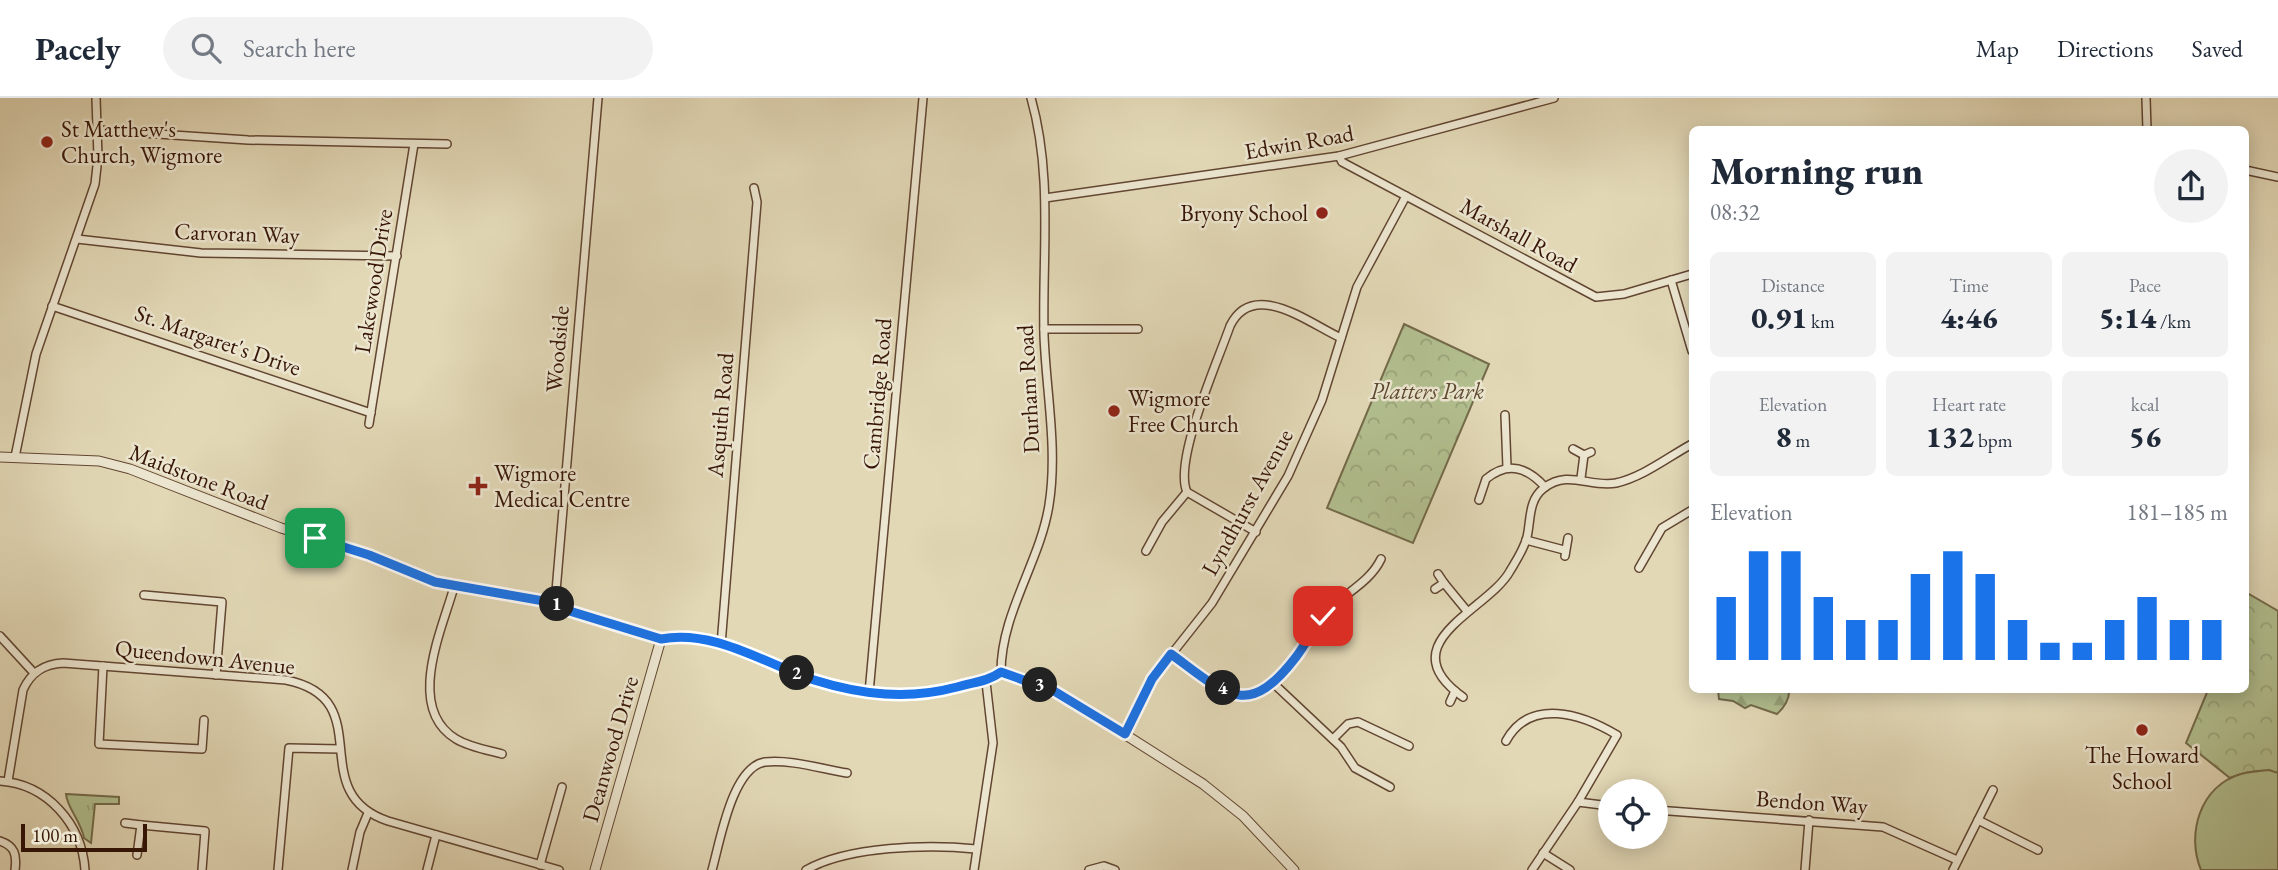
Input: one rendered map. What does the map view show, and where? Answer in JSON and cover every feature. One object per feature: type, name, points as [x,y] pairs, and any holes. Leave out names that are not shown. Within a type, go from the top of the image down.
[{"type":"street","points":[[15,457],[36,354],[95,184],[98,130],[96,98]]},
{"type":"street","name":"Woodside","points":[[555,603],[598,98]]},
{"type":"street","name":"Cambridge Road","points":[[869,693],[923,98]]},
{"type":"street","name":"Durham Road","points":[[1001,672],[1005,635],[1043,529],[1051,495],[1051,429],[1044,329],[1045,198],[1041,152],[1031,98]]},
{"type":"street","name":"Edwin Road","points":[[1045,198],[1339,156],[1523,102],[1554,98]]},
{"type":"street","points":[[2146,98],[2147,126]]},
{"type":"street","points":[[98,130],[235,140],[447,144]]},
{"type":"street","name":"Lakewood Drive","points":[[369,424],[414,144]]},
{"type":"street","name":"Marshall Road","points":[[1339,156],[1342,162],[1596,297],[1624,294],[1689,275]]},
{"type":"street","points":[[2249,171],[2278,177]]},
{"type":"street","name":"Asquith Road","points":[[721,645],[757,202],[754,188]]},
{"type":"street","name":"Lyndhurst Avenue","points":[[1125,734],[1152,679],[1212,603],[1256,532],[1307,437],[1356,288],[1406,196]]},
{"type":"street","name":"Carvoran Way","points":[[77,239],[201,253],[397,257]]},
{"type":"street","points":[[1671,280],[1689,341]]},
{"type":"street","points":[[1256,532],[1188,492],[1182,477],[1184,460],[1230,326],[1238,314],[1256,304],[1270,304],[1341,338]]},
{"type":"street","name":"St. Margaret's Drive","points":[[52,306],[372,413]]},
{"type":"street","points":[[1044,329],[1139,329]]},
{"type":"street","points":[[1505,415],[1507,467]]},
{"type":"street","points":[[1463,697],[1441,675],[1437,650],[1445,632],[1501,585],[1526,540],[1532,505],[1545,487],[1569,478],[1581,478],[1601,484],[1626,480],[1689,446]]},
{"type":"street","points":[[1573,449],[1587,453],[1581,478]]},
{"type":"street","name":"Maidstone Road","points":[[0,457],[72,458],[130,469],[281,528],[342,546],[454,587],[555,603],[563,609],[661,639],[677,637],[721,645],[815,680],[869,693],[920,696],[971,682],[986,682],[1001,672]]},
{"type":"street","points":[[1479,500],[1486,479],[1507,467],[1531,474],[1545,487]]},
{"type":"street","points":[[1146,551],[1162,522],[1188,492]]},
{"type":"street","points":[[1639,568],[1662,528],[1689,512]]},
{"type":"street","points":[[1526,540],[1564,553],[1568,538]]},
{"type":"street","points":[[1171,654],[1234,694],[1255,695],[1273,683],[1323,616],[1339,599],[1368,579],[1381,559]]},
{"type":"street","points":[[1438,574],[1467,611]]},
{"type":"street","points":[[1435,589],[1444,583]]},
{"type":"street","points":[[454,587],[431,673],[430,701],[437,721],[448,733],[467,744],[502,754]]},
{"type":"street","points":[[144,595],[222,602],[216,675]]},
{"type":"street","points":[[0,636],[34,673],[23,690],[4,781],[40,794],[62,812],[77,836],[86,870]]},
{"type":"street","name":"Deanwood Drive","points":[[595,870],[661,639]]},
{"type":"street","name":"Queendown Avenue","points":[[34,673],[56,664],[103,666],[286,680],[316,691],[335,713],[345,785],[368,813]]},
{"type":"street","points":[[103,666],[99,744],[202,748],[204,720]]},
{"type":"street","points":[[1001,672],[1054,691],[1125,734],[1231,805],[1294,870]]},
{"type":"street","points":[[974,870],[993,743],[986,682]]},
{"type":"street","points":[[1273,683],[1333,739],[1355,768],[1390,787]]},
{"type":"street","points":[[1450,702],[1455,691]]},
{"type":"street","points":[[1506,741],[1515,726],[1525,719],[1551,714],[1590,719],[1617,735],[1578,802],[1532,870]]},
{"type":"street","points":[[1333,739],[1348,724],[1358,722],[1409,746]]},
{"type":"street","points":[[278,870],[289,748],[340,748]]},
{"type":"street","points":[[712,870],[738,784],[753,766],[769,762],[847,773]]},
{"type":"street","points":[[540,865],[562,787]]},
{"type":"street","points":[[1953,870],[1993,790]]},
{"type":"street","points":[[1578,802],[1598,804]]},
{"type":"street","name":"Bendon Way","points":[[1668,811],[1809,820],[1891,829],[1957,860]]},
{"type":"street","points":[[352,870],[360,832],[368,813],[559,870]]},
{"type":"street","points":[[1805,870],[1809,820]]},
{"type":"street","points":[[1978,820],[2038,850]]},
{"type":"street","points":[[125,823],[205,831],[202,870]]},
{"type":"street","points":[[136,855],[141,825]]},
{"type":"street","points":[[427,870],[436,835]]},
{"type":"street","points":[[0,841],[10,845],[15,851],[15,870]]},
{"type":"street","points":[[806,870],[823,862],[898,848],[976,849]]},
{"type":"street","points":[[1544,853],[1570,870]]},
{"type":"street","points":[[1089,870],[1104,866],[1115,870]]},
{"type":"green space","name":"Platters Park","points":[[1404,324],[1489,364],[1413,543],[1327,508]]},
{"type":"green space","points":[[2249,594],[2278,611],[2278,773],[2254,771],[2230,778],[2186,743],[2207,693],[2249,693]]},
{"type":"green space","points":[[1718,693],[1789,693],[1786,703],[1777,714],[1751,705],[1745,708],[1733,701],[1719,699]]},
{"type":"green space","points":[[2269,770],[2278,773],[2278,870],[2201,870],[2195,842],[2196,827],[2206,800],[2227,780],[2244,773]]},
{"type":"green space","points":[[66,794],[119,797],[119,804],[95,804],[91,843],[84,838]]},
{"type":"place","name":"St Matthew's Church, Wigmore","points":[[47,142]]},
{"type":"place","name":"Bryony School","points":[[1322,213]]},
{"type":"place","name":"Wigmore Free Church","points":[[1114,411]]},
{"type":"place","name":"Wigmore Medical Centre","points":[[478,486]]},
{"type":"place","name":"The Howard School","points":[[2142,730]]},
{"type":"route","points":[[315,538],[369,555],[435,582],[555,603],[563,609],[603,622],[638,629],[661,639],[677,637],[721,645],[815,680],[869,693],[920,696],[971,682],[986,682],[1001,672],[1054,691],[1125,734],[1152,679],[1171,654],[1234,694],[1255,695],[1267,689],[1295,658],[1323,616]]}]
